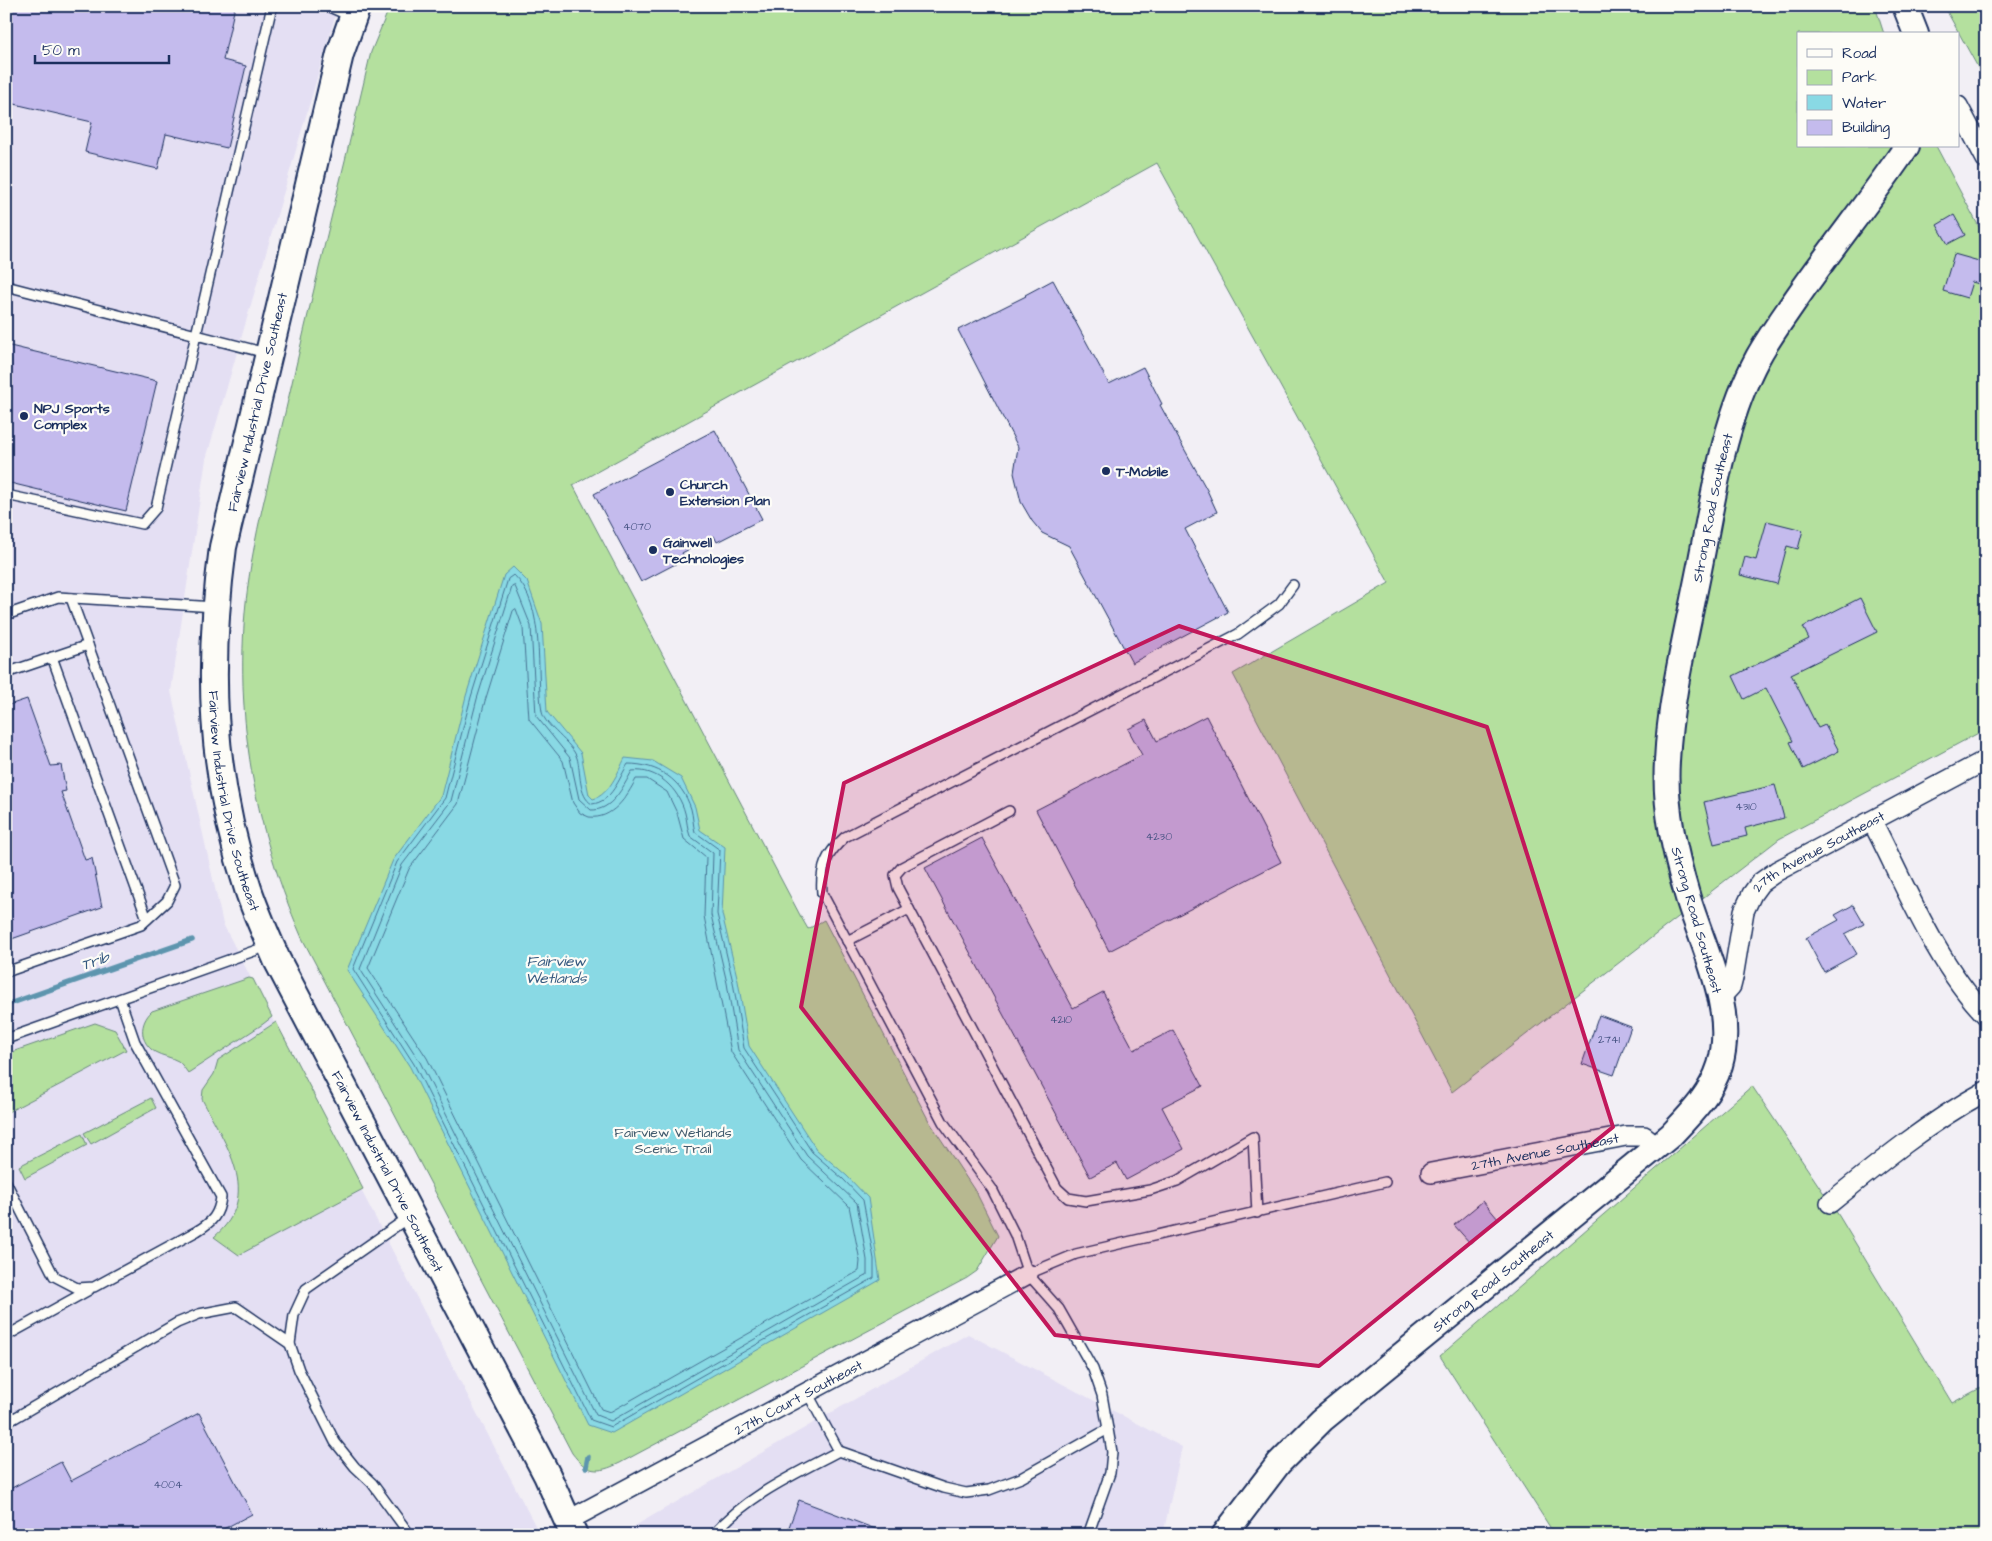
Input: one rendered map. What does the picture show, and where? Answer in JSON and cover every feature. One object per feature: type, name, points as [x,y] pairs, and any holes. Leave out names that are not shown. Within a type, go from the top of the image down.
[{"type":"main road","name":"Fairview Industrial Drive Southeast","points":[[355,12],[340,54],[223,547],[215,607],[213,699],[220,778],[248,890],[271,945],[548,1475],[571,1528]]},
{"type":"street","points":[[1904,6],[1915,32]]},
{"type":"street","points":[[1960,110],[1986,159]]},
{"type":"street","name":"Strong Road Southeast","points":[[1224,1535],[1279,1463],[1322,1420],[1657,1146],[1693,1112],[1713,1082],[1720,1065],[1723,1046],[1720,998],[1712,968],[1688,900],[1674,844],[1668,797],[1667,764],[1669,733],[1683,649],[1728,430],[1746,383],[1772,335],[1906,148]]},
{"type":"street","name":"27th Avenue Southeast","points":[[1720,998],[1731,986],[1744,911],[1760,883],[1777,871],[1986,760]]},
{"type":"street","points":[[1872,821],[1938,949],[1969,998],[1986,1015]]},
{"type":"street","points":[[1830,1203],[1881,1161],[1949,1111],[1986,1091]]},
{"type":"street","name":"27th Avenue Southeast","points":[[1431,1173],[1626,1136],[1644,1136],[1657,1146]]},
{"type":"street","name":"27th Court Southeast","points":[[571,1528],[808,1392],[1028,1274]]},
{"type":"lane","points":[[6,495],[142,524],[156,508],[272,6]]},
{"type":"lane","points":[[327,6],[355,12]]},
{"type":"lane","points":[[6,286],[269,354]]},
{"type":"lane","points":[[1088,1535],[1110,1473],[1112,1452],[1102,1395],[1093,1368],[1059,1309],[1028,1274],[1014,1235],[992,1189],[943,1122],[822,893],[820,876],[825,860],[833,848],[845,837],[1238,634],[1279,604],[1293,585]]},
{"type":"lane","points":[[6,616],[58,597],[215,607]]},
{"type":"lane","points":[[6,972],[141,925],[167,901],[175,885],[71,598]]},
{"type":"lane","points":[[6,673],[88,645]]},
{"type":"lane","points":[[52,657],[147,919]]},
{"type":"lane","points":[[1009,811],[902,867],[895,875],[898,888],[1057,1188],[1068,1198],[1086,1201],[1150,1190],[1177,1181],[1253,1137],[1258,1213]]},
{"type":"lane","points":[[847,941],[909,909]]},
{"type":"lane","points":[[6,1039],[271,945]]},
{"type":"lane","points":[[6,1336],[211,1222],[220,1209],[220,1197],[135,1042],[120,1000]]},
{"type":"lane","points":[[6,1182],[54,1276],[77,1288],[94,1287]]},
{"type":"lane","points":[[1028,1274],[1076,1254],[1385,1182]]},
{"type":"lane","points":[[410,1535],[372,1483],[335,1442],[299,1370],[290,1344],[294,1316],[306,1289],[411,1216]]},
{"type":"lane","points":[[6,1423],[177,1323],[199,1314],[236,1307],[290,1344]]},
{"type":"lane","points":[[808,1392],[839,1450],[944,1488],[966,1493],[989,1490],[1021,1478],[1108,1429]]},
{"type":"lane","points":[[713,1535],[737,1511],[762,1493],[839,1450]]},
{"type":"highlighted area","points":[[1179,626],[1487,727],[1613,1127],[1319,1366],[1055,1335],[801,1007],[844,783]]},
{"type":"shaded area","points":[[6,6],[338,6],[206,459],[171,691],[223,924],[540,1535],[6,1535]]},
{"type":"shaded area","points":[[968,1334],[1182,1447],[1163,1535],[619,1535]]},
{"type":"green space","name":"Fairview Wetlands Scenic Trail","points":[[390,6],[1875,6],[1883,32],[1797,32],[1797,148],[1937,148],[1986,240],[1986,729],[1779,839],[1452,1092],[1233,674],[1389,583],[1157,163],[573,485],[801,917],[808,929],[824,920],[929,1121],[977,1194],[998,1236],[977,1271],[967,1278],[620,1463],[599,1470],[588,1468],[577,1460],[572,1453],[302,938],[283,891],[268,844],[256,796],[248,747],[244,698],[243,648],[246,598],[254,548],[371,52]]},
{"type":"green space","points":[[1944,6],[1986,6],[1986,82],[1960,32]]},
{"type":"green space","points":[[249,978],[253,979],[272,1017],[188,1073],[178,1061],[155,1052],[146,1043],[143,1027],[152,1011]]},
{"type":"green space","points":[[276,1022],[363,1189],[239,1255],[214,1237],[229,1221],[236,1204],[238,1187],[229,1151],[202,1099],[203,1090],[214,1074],[218,1060]]},
{"type":"green space","points":[[95,1023],[115,1030],[126,1050],[6,1113],[6,1054]]},
{"type":"green space","points":[[1752,1086],[1839,1216],[1952,1403],[1986,1385],[1986,1535],[1555,1535],[1440,1356]]},
{"type":"green space","points":[[151,1098],[156,1108],[91,1144],[84,1133]]},
{"type":"green space","points":[[82,1134],[87,1145],[25,1178],[19,1166]]},
{"type":"water","name":"Fairview Wetlands","points":[[513,567],[527,581],[542,624],[547,712],[581,753],[589,795],[593,799],[604,793],[616,776],[625,758],[653,761],[681,778],[695,807],[700,830],[725,847],[722,914],[738,981],[749,1046],[816,1149],[847,1176],[868,1198],[880,1280],[612,1433],[588,1425],[410,1067],[347,970],[393,860],[441,796],[466,696],[504,575]]},
{"type":"building","points":[[6,6],[235,6],[223,60],[246,66],[227,148],[166,134],[158,169],[85,152],[92,122],[6,102]]},
{"type":"building","points":[[1954,215],[1965,235],[1948,244],[1937,225]]},
{"type":"building","points":[[1954,254],[1986,263],[1986,286],[1972,282],[1967,298],[1943,291]]},
{"type":"building","name":"T-Mobile","points":[[1053,280],[1109,384],[1143,367],[1162,404],[1160,405],[1207,490],[1217,512],[1185,529],[1228,612],[1132,663],[1069,546],[1042,533],[1032,521],[1021,502],[1014,473],[1018,447],[958,330],[1026,296]]},
{"type":"building","points":[[6,345],[157,381],[126,511],[6,482]]},
{"type":"building","points":[[715,430],[762,519],[717,542],[714,536],[682,553],[685,559],[641,582],[594,494]]},
{"type":"building","points":[[1767,521],[1803,530],[1798,549],[1787,546],[1777,584],[1740,575],[1745,557],[1756,560]]},
{"type":"building","points":[[1860,598],[1877,632],[1791,674],[1818,728],[1825,725],[1839,751],[1803,769],[1790,742],[1793,741],[1766,688],[1744,699],[1733,676],[1809,639],[1803,627]]},
{"type":"building","points":[[27,699],[51,766],[61,765],[66,791],[61,792],[85,860],[92,858],[102,907],[6,941],[6,706]]},
{"type":"building","points":[[1206,716],[1281,862],[1109,951],[1036,810],[1142,755],[1128,729],[1146,720],[1157,741]]},
{"type":"building","points":[[1775,785],[1784,818],[1745,828],[1747,836],[1714,844],[1704,802]]},
{"type":"building","points":[[982,838],[1073,1008],[1103,992],[1134,1050],[1173,1030],[1203,1086],[1162,1107],[1184,1149],[1126,1180],[1117,1163],[1090,1177],[925,868]]},
{"type":"building","points":[[1853,905],[1864,924],[1845,934],[1857,954],[1824,972],[1806,938],[1839,920],[1835,915]]},
{"type":"building","points":[[1599,1015],[1631,1027],[1614,1075],[1582,1064]]},
{"type":"building","points":[[1483,1201],[1498,1219],[1470,1243],[1454,1225]]},
{"type":"building","points":[[199,1413],[252,1514],[212,1535],[6,1535],[6,1491],[61,1462],[71,1481]]},
{"type":"building","points":[[799,1500],[886,1533],[886,1535],[786,1535]]},
{"type":"waterway","name":"Trib","points":[[6,1005],[192,940]]},
{"type":"waterway","name":"Trib","points":[[586,1467],[588,1457]]},
{"type":"place","name":"NPJ Sports Complex","points":[[24,416]]},
{"type":"place","name":"T-Mobile","points":[[1106,471]]},
{"type":"place","name":"Church Extension Plan","points":[[670,492]]},
{"type":"place","name":"Gainwell Technologies","points":[[653,550]]}]
